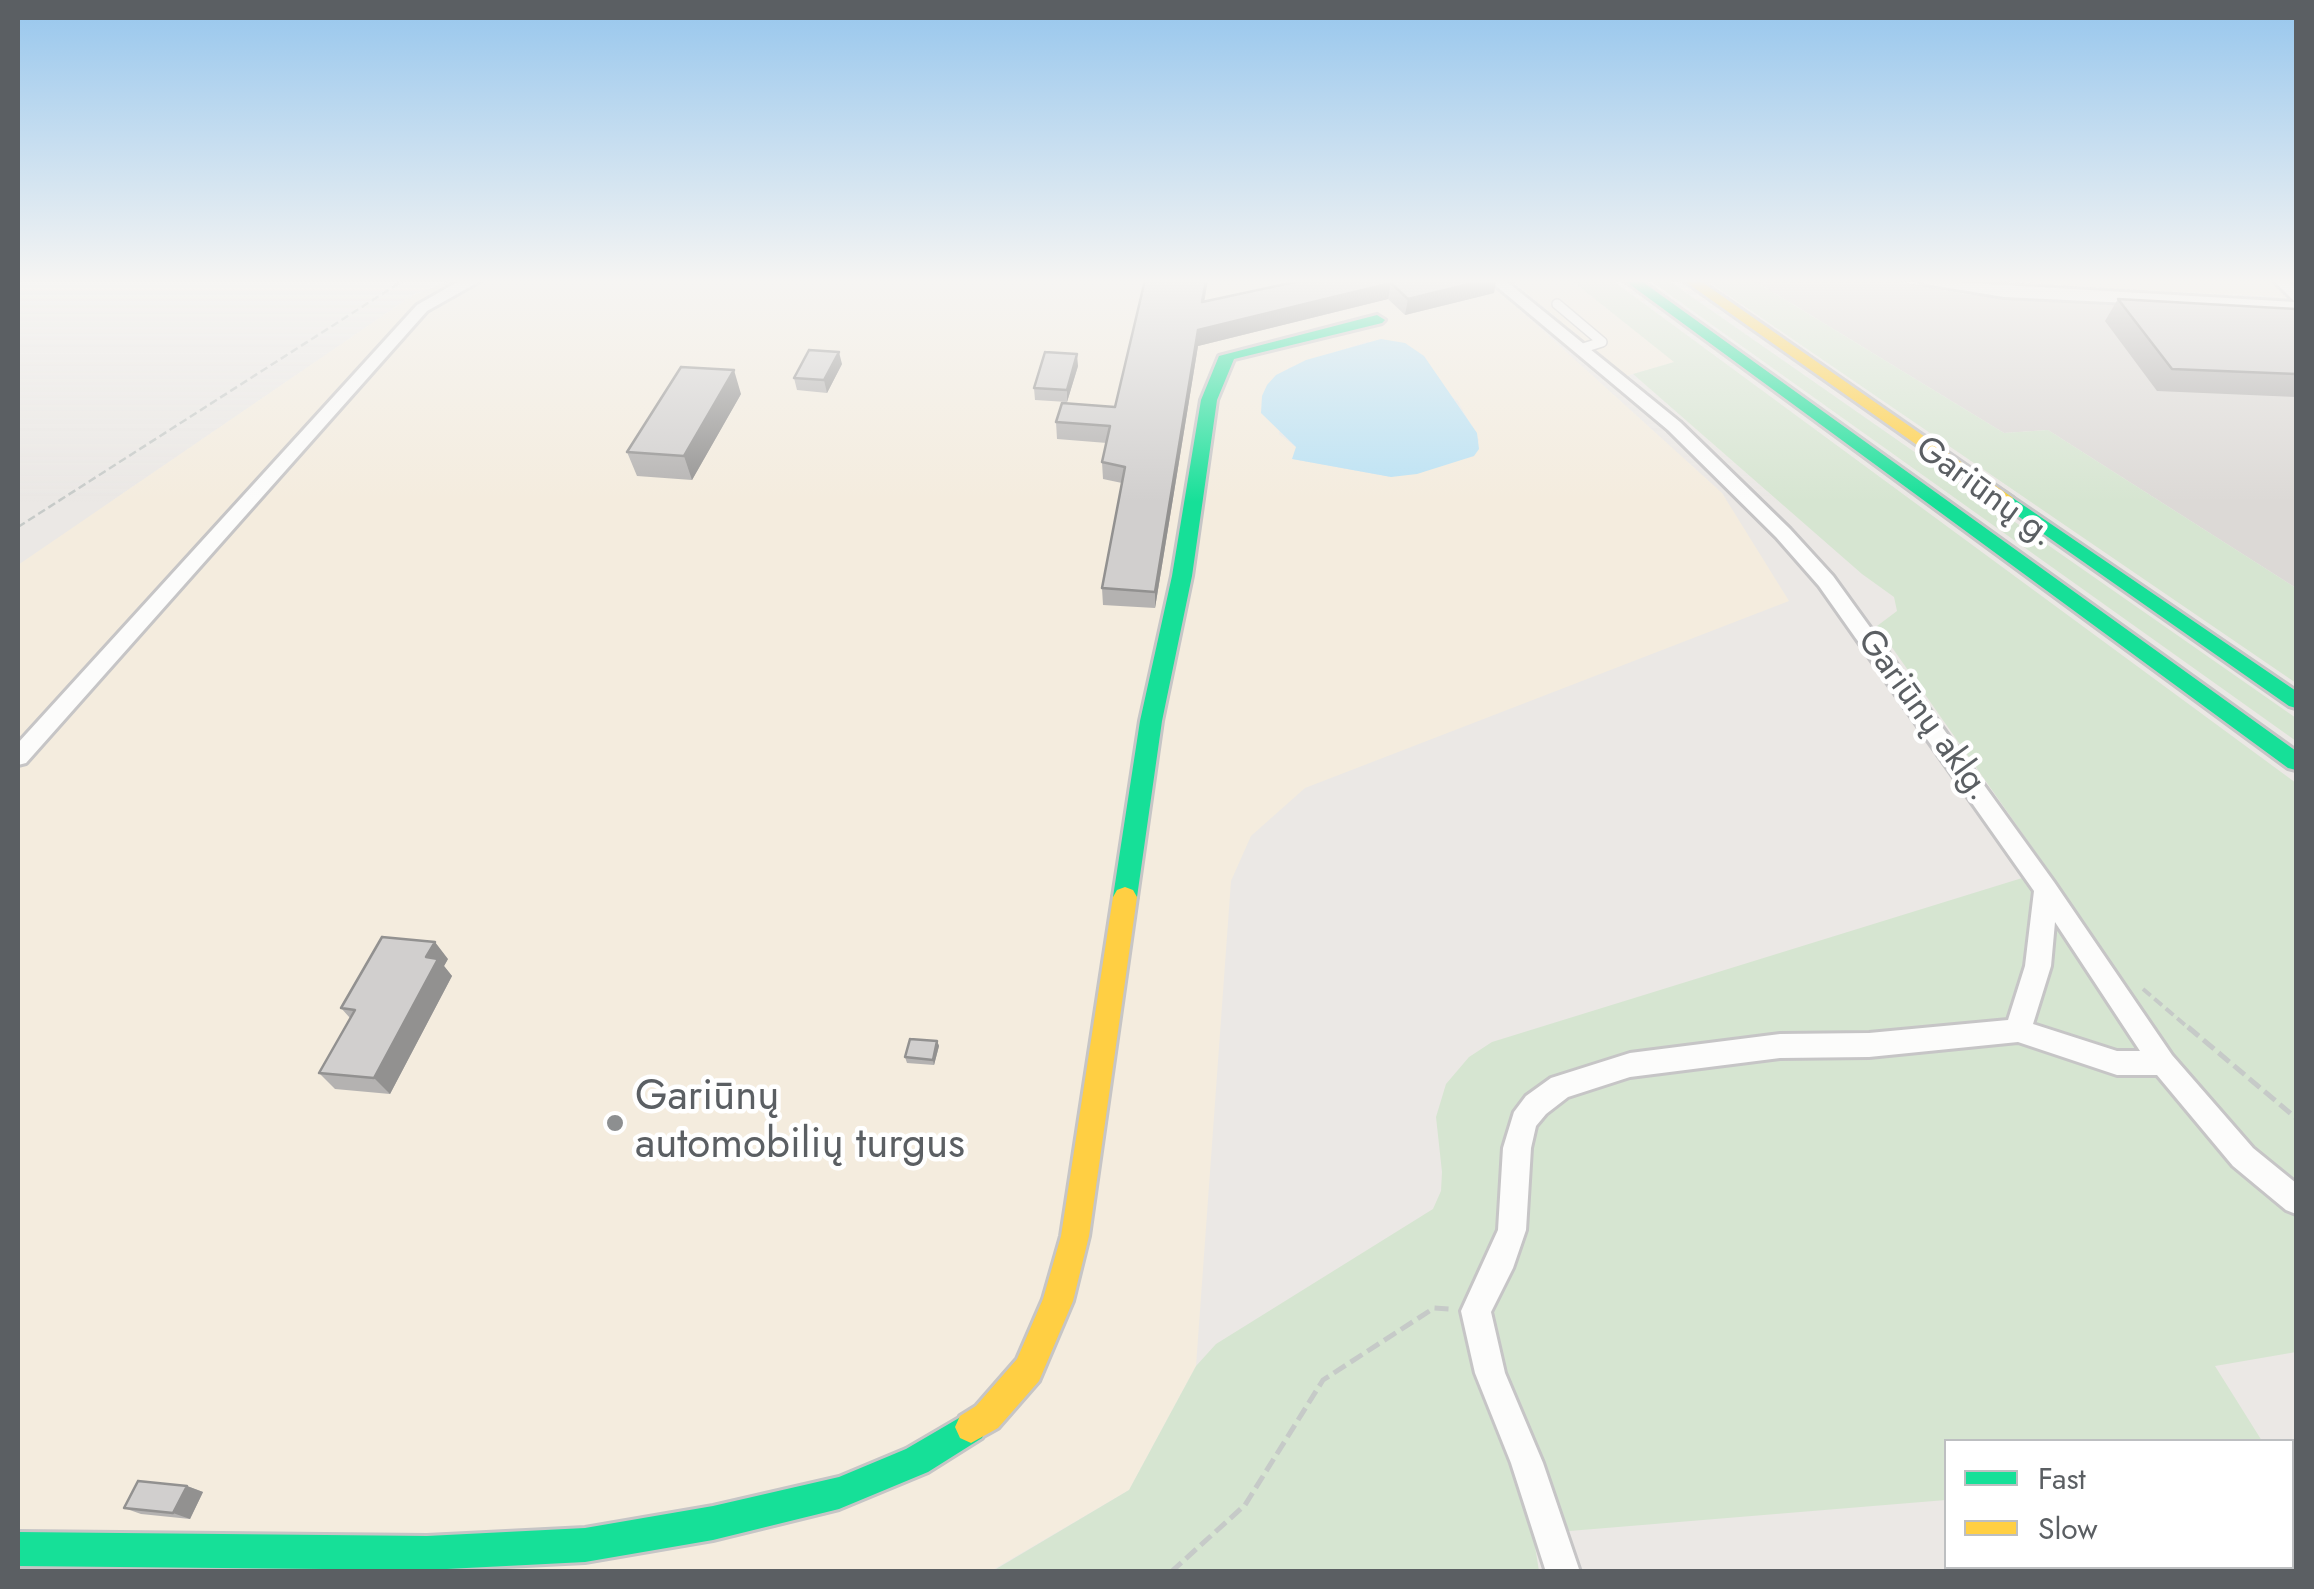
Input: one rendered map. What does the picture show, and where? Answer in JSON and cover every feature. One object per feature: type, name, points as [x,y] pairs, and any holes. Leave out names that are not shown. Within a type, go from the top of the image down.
[{"type":"main road","points":[[18,1550],[427,1553],[585,1545],[713,1522],[838,1492],[917,1462],[987,1417],[1028,1370],[1058,1301],[1075,1236],[1151,721],[1182,576],[1209,400],[1228,356],[1236,354]]},
{"type":"main road","name":"Gariūnų g.","points":[[1732,354],[2296,762]]},
{"type":"main road","name":"Gariūnų g.","points":[[1797,354],[2296,701]]},
{"type":"street","points":[[18,758],[381,354]]},
{"type":"street","name":"Gariūnų aklg.","points":[[1586,354],[1674,426],[1783,532],[1826,581],[2046,888],[2164,1063],[2243,1157],[2296,1200]]},
{"type":"street","points":[[2018,1030],[2038,966],[2046,888]]},
{"type":"street","points":[[1564,1572],[1527,1463],[1490,1373],[1476,1311],[1504,1258],[1512,1230],[1516,1148],[1524,1121],[1536,1105],[1560,1086],[1630,1065],[1780,1046],[1870,1045],[2018,1030],[2118,1063],[2164,1063]]},
{"type":"path","points":[[18,527],[288,354]]},
{"type":"path","points":[[2134,981],[2296,1118]]},
{"type":"path","points":[[1171,1572],[1245,1505],[1323,1380],[1434,1308],[1476,1311]]},
{"type":"shaded area","name":"Gariūnų automobilių turgus","points":[[326,354],[1329,354],[1288,368],[1279,434],[1298,449],[1292,459],[1391,477],[1474,456],[1479,440],[1458,401],[1388,354],[1569,354],[1722,493],[1789,601],[1305,788],[1251,836],[1231,881],[1196,1366],[1129,1490],[991,1571],[18,1572],[18,565]]},
{"type":"shaded area","points":[[1600,354],[1665,354],[1675,362],[1626,376]]},
{"type":"shaded area","points":[[1875,354],[2296,354],[2296,588],[2048,430],[2004,433]]},
{"type":"green space","points":[[1664,354],[1713,354],[2296,783],[2296,1352],[2215,1366],[2261,1439],[1944,1439],[1944,1500],[1533,1534],[1539,1571],[991,1572],[1129,1490],[1196,1366],[1216,1344],[1433,1209],[1441,1191],[1442,1172],[1436,1117],[1446,1084],[1469,1057],[1492,1042],[2048,870],[1877,626],[1897,611],[1894,597],[1862,574],[1633,374],[1674,362]]},
{"type":"green space","points":[[1753,354],[1774,354],[2296,718],[2296,741]]},
{"type":"green space","points":[[1815,354],[1875,354],[2004,433],[2048,430],[2296,588],[2296,683]]},
{"type":"water","points":[[1327,354],[1421,354],[1477,433],[1479,449],[1474,456],[1417,474],[1391,477],[1292,459],[1296,447],[1261,413],[1262,396],[1276,375]]},
{"type":"building","points":[[807,354],[838,354],[824,380],[794,378]]},
{"type":"building","points":[[1044,354],[1077,354],[1067,390],[1034,388]]},
{"type":"building","points":[[1127,354],[1194,354],[1155,592],[1102,588],[1125,467],[1102,462],[1110,426],[1056,422],[1062,403],[1115,407]]},
{"type":"building","points":[[2161,354],[2296,354],[2296,374],[2172,369]]},
{"type":"building","points":[[681,367],[734,370],[684,456],[627,452]]},
{"type":"building","points":[[382,937],[435,942],[426,957],[438,959],[374,1078],[319,1073],[355,1010],[341,1008]]},
{"type":"building","points":[[910,1039],[937,1041],[933,1060],[905,1057]]},
{"type":"building","points":[[138,1481],[187,1486],[173,1513],[124,1508]]},
{"type":"traffic: fast","points":[[1125,897],[1151,721],[1182,576],[1209,400],[1227,356],[1235,354]]},
{"type":"traffic: fast","points":[[1733,354],[2296,762]]},
{"type":"traffic: fast","points":[[2004,498],[2296,701]]},
{"type":"traffic: fast","points":[[18,1549],[427,1553],[585,1545],[713,1523],[839,1493],[917,1461],[971,1427]]},
{"type":"traffic: slow","points":[[1797,354],[2004,498]]},
{"type":"traffic: slow","points":[[971,1427],[987,1417],[1028,1370],[1058,1301],[1075,1236],[1125,897]]},
{"type":"place","name":"Gariūnų automobilių turgus","points":[[615,1123]]}]
